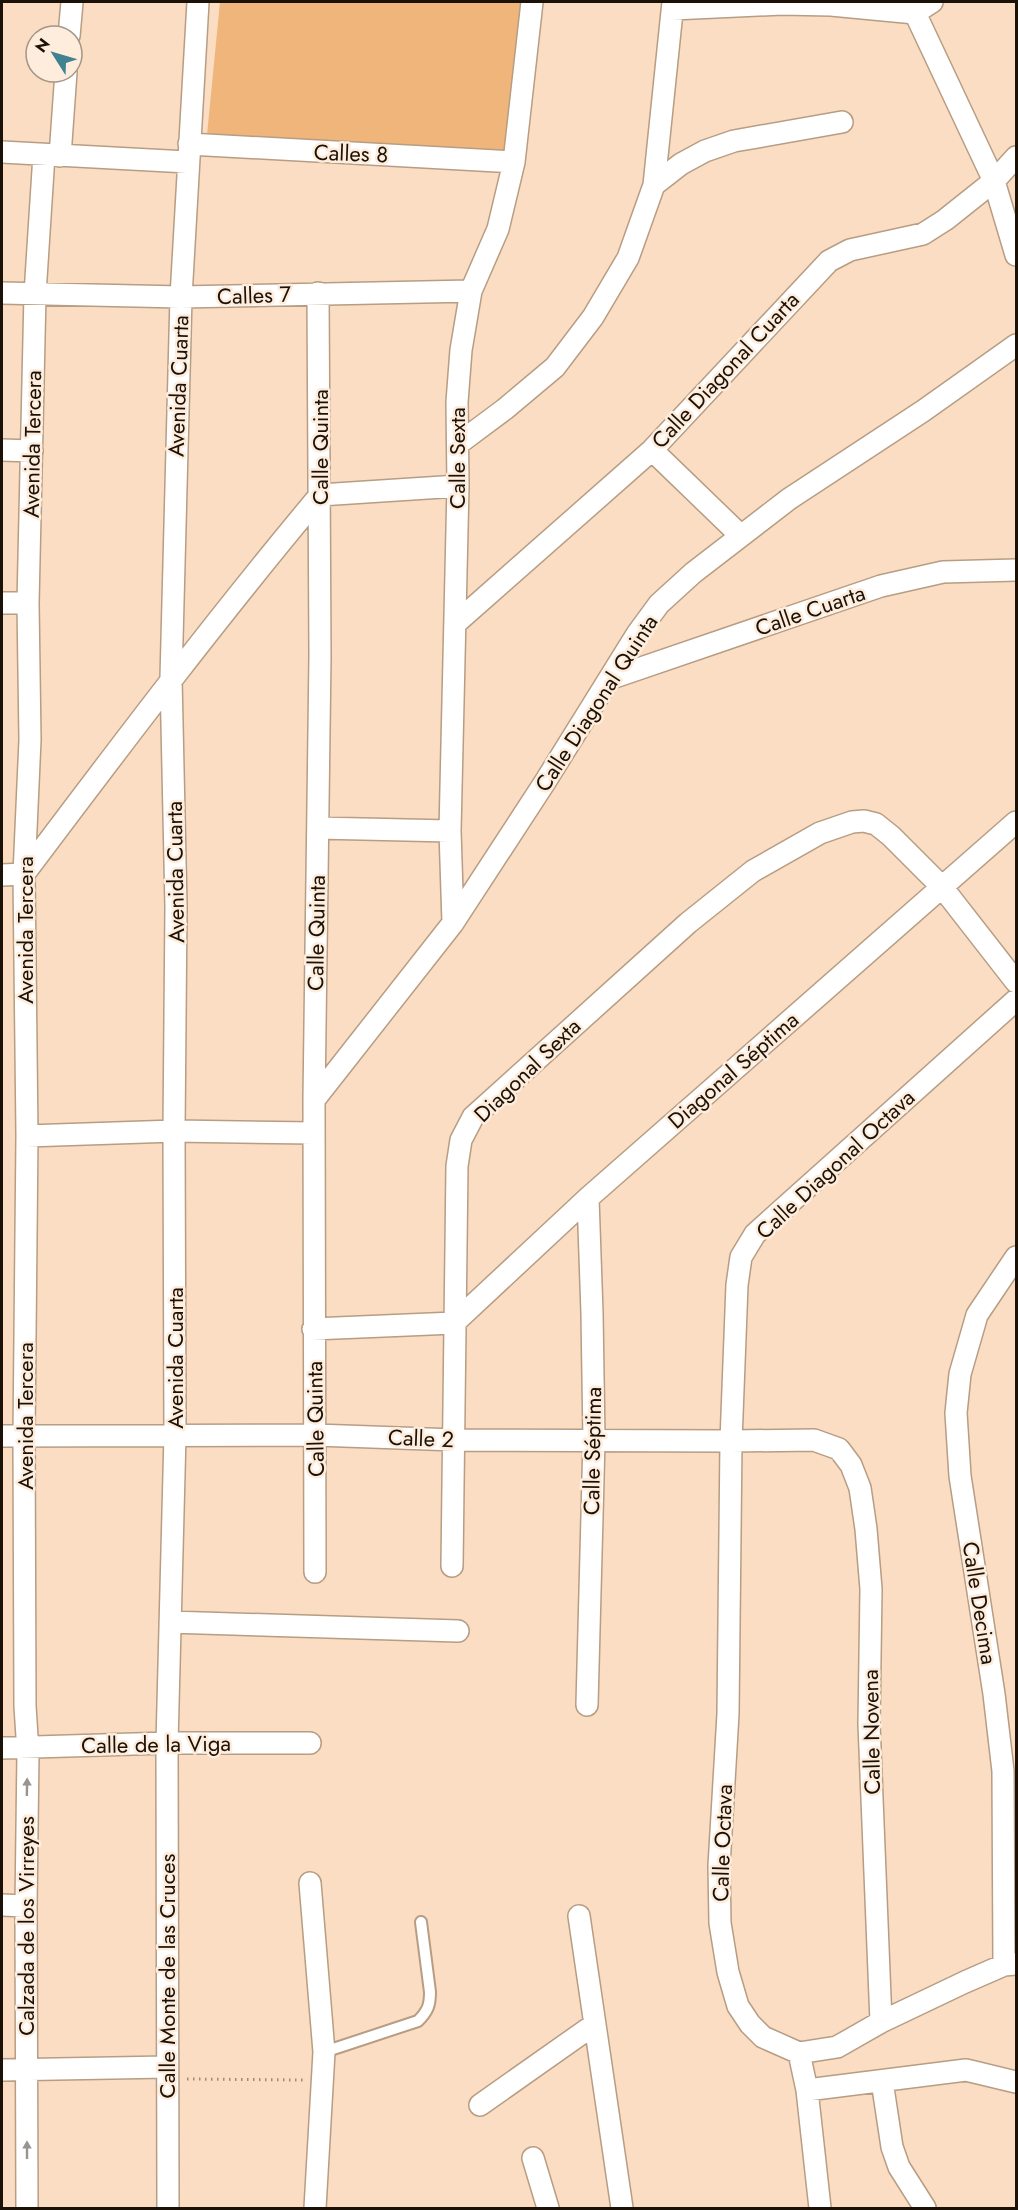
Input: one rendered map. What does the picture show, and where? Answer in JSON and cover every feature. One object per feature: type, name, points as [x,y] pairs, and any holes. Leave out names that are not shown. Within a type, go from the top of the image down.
[{"type":"street","points":[[70,24],[72,2]]},
{"type":"street","name":"Avenida Cuarta","points":[[167,1743],[175,1435],[176,906],[171,678],[180,297],[198,2]]},
{"type":"street","name":"Calle Sexta","points":[[453,923],[450,831],[456,623],[457,402],[460,350],[471,291],[498,229],[513,162],[532,2]]},
{"type":"street","points":[[458,444],[505,409],[555,367],[587,325],[628,258],[654,185],[673,5],[782,4],[923,7],[994,181],[1017,255]]},
{"type":"street","name":"Avenida Tercera","points":[[25,1706],[24,1436],[27,1136],[24,874],[30,740],[28,603],[34,294],[52,155],[64,84]]},
{"type":"street","points":[[654,185],[681,164],[734,141],[842,122]]},
{"type":"street","name":"Calles 8","points":[[2,152],[52,155],[188,153],[513,162]]},
{"type":"street","name":"Calle Diagonal Cuarta","points":[[456,623],[652,450],[829,261],[850,250],[923,234],[945,220],[994,181],[1017,157]]},
{"type":"street","name":"Calles 7","points":[[2,293],[180,297],[471,291]]},
{"type":"street","name":"Calle Quinta","points":[[315,1572],[316,1435],[313,1329],[320,495],[318,293]]},
{"type":"street","name":"Calle Diagonal Quinta","points":[[314,1100],[453,923],[545,782],[637,634],[659,604],[693,573],[789,499],[923,411],[1017,345]]},
{"type":"street","points":[[2,450],[32,451]]},
{"type":"street","points":[[652,450],[741,536]]},
{"type":"street","points":[[2,875],[24,874],[171,678],[320,495],[458,486]]},
{"type":"street","name":"Calle Cuarta","points":[[609,679],[881,586],[943,572],[1017,570]]},
{"type":"street","points":[[2,603],[28,603]]},
{"type":"street","name":"Diagonal Sexta","points":[[452,1566],[457,1166],[461,1140],[473,1117],[688,923],[753,871],[820,833],[852,822],[864,821],[876,825],[891,836],[942,887],[1017,981]]},
{"type":"street","name":"Diagonal Séptima","points":[[454,1323],[588,1198],[1017,822]]},
{"type":"street","points":[[318,828],[450,831]]},
{"type":"street","name":"Calle Diagonal Octava","points":[[731,1441],[737,1285],[741,1257],[755,1234],[1017,1000]]},
{"type":"street","points":[[27,1136],[174,1131],[314,1133]]},
{"type":"street","name":"Calle Séptima","points":[[587,1705],[594,1440],[588,1198]]},
{"type":"street","name":"Calle Decima","points":[[1010,1964],[1003,1772],[994,1694],[960,1476],[956,1413],[960,1374],[977,1315],[1017,1257]]},
{"type":"street","points":[[313,1329],[454,1323]]},
{"type":"street","name":"Calle 2","points":[[2,1436],[316,1435],[455,1440],[814,1440],[839,1449]]},
{"type":"street","name":"Calle Octava","points":[[731,1441],[728,1714],[719,1866],[720,1923],[728,1972],[738,2006],[750,2024],[763,2037],[799,2052]]},
{"type":"street","name":"Calle Novena","points":[[839,1449],[851,1465],[860,1488],[871,1589],[869,1724],[881,2022]]},
{"type":"street","points":[[170,1622],[458,1631]]},
{"type":"street","points":[[2,1753],[25,1706]]},
{"type":"street","name":"Calzada de los Virreyes","points":[[25,1706],[28,1746],[27,2208]]},
{"type":"street","name":"Calle Monte de las Cruces","points":[[167,1743],[168,2208]]},
{"type":"street","name":"Calle de la Viga","points":[[2,1753],[28,1746],[310,1743]]},
{"type":"street","points":[[310,1883],[324,2052],[315,2208]]},
{"type":"street","points":[[2,1905],[26,1906]]},
{"type":"street","points":[[579,1916],[621,2208]]},
{"type":"street","points":[[820,2208],[807,2090],[799,2052],[837,2047],[881,2022],[1010,1964]]},
{"type":"street","points":[[480,2105],[595,2024]]},
{"type":"street","points":[[2,2070],[167,2073]]},
{"type":"street","points":[[807,2090],[966,2070],[1017,2082]]},
{"type":"street","points":[[882,2081],[892,2147],[899,2167],[925,2208]]},
{"type":"street","points":[[533,2158],[548,2208]]},
{"type":"lane","points":[[324,2052],[418,2021],[427,2012],[430,1992],[421,1922]]},
{"type":"path","points":[[167,2073],[323,2080]]},
{"type":"shaded area","points":[[220,2],[524,2],[510,158],[207,135]]}]
